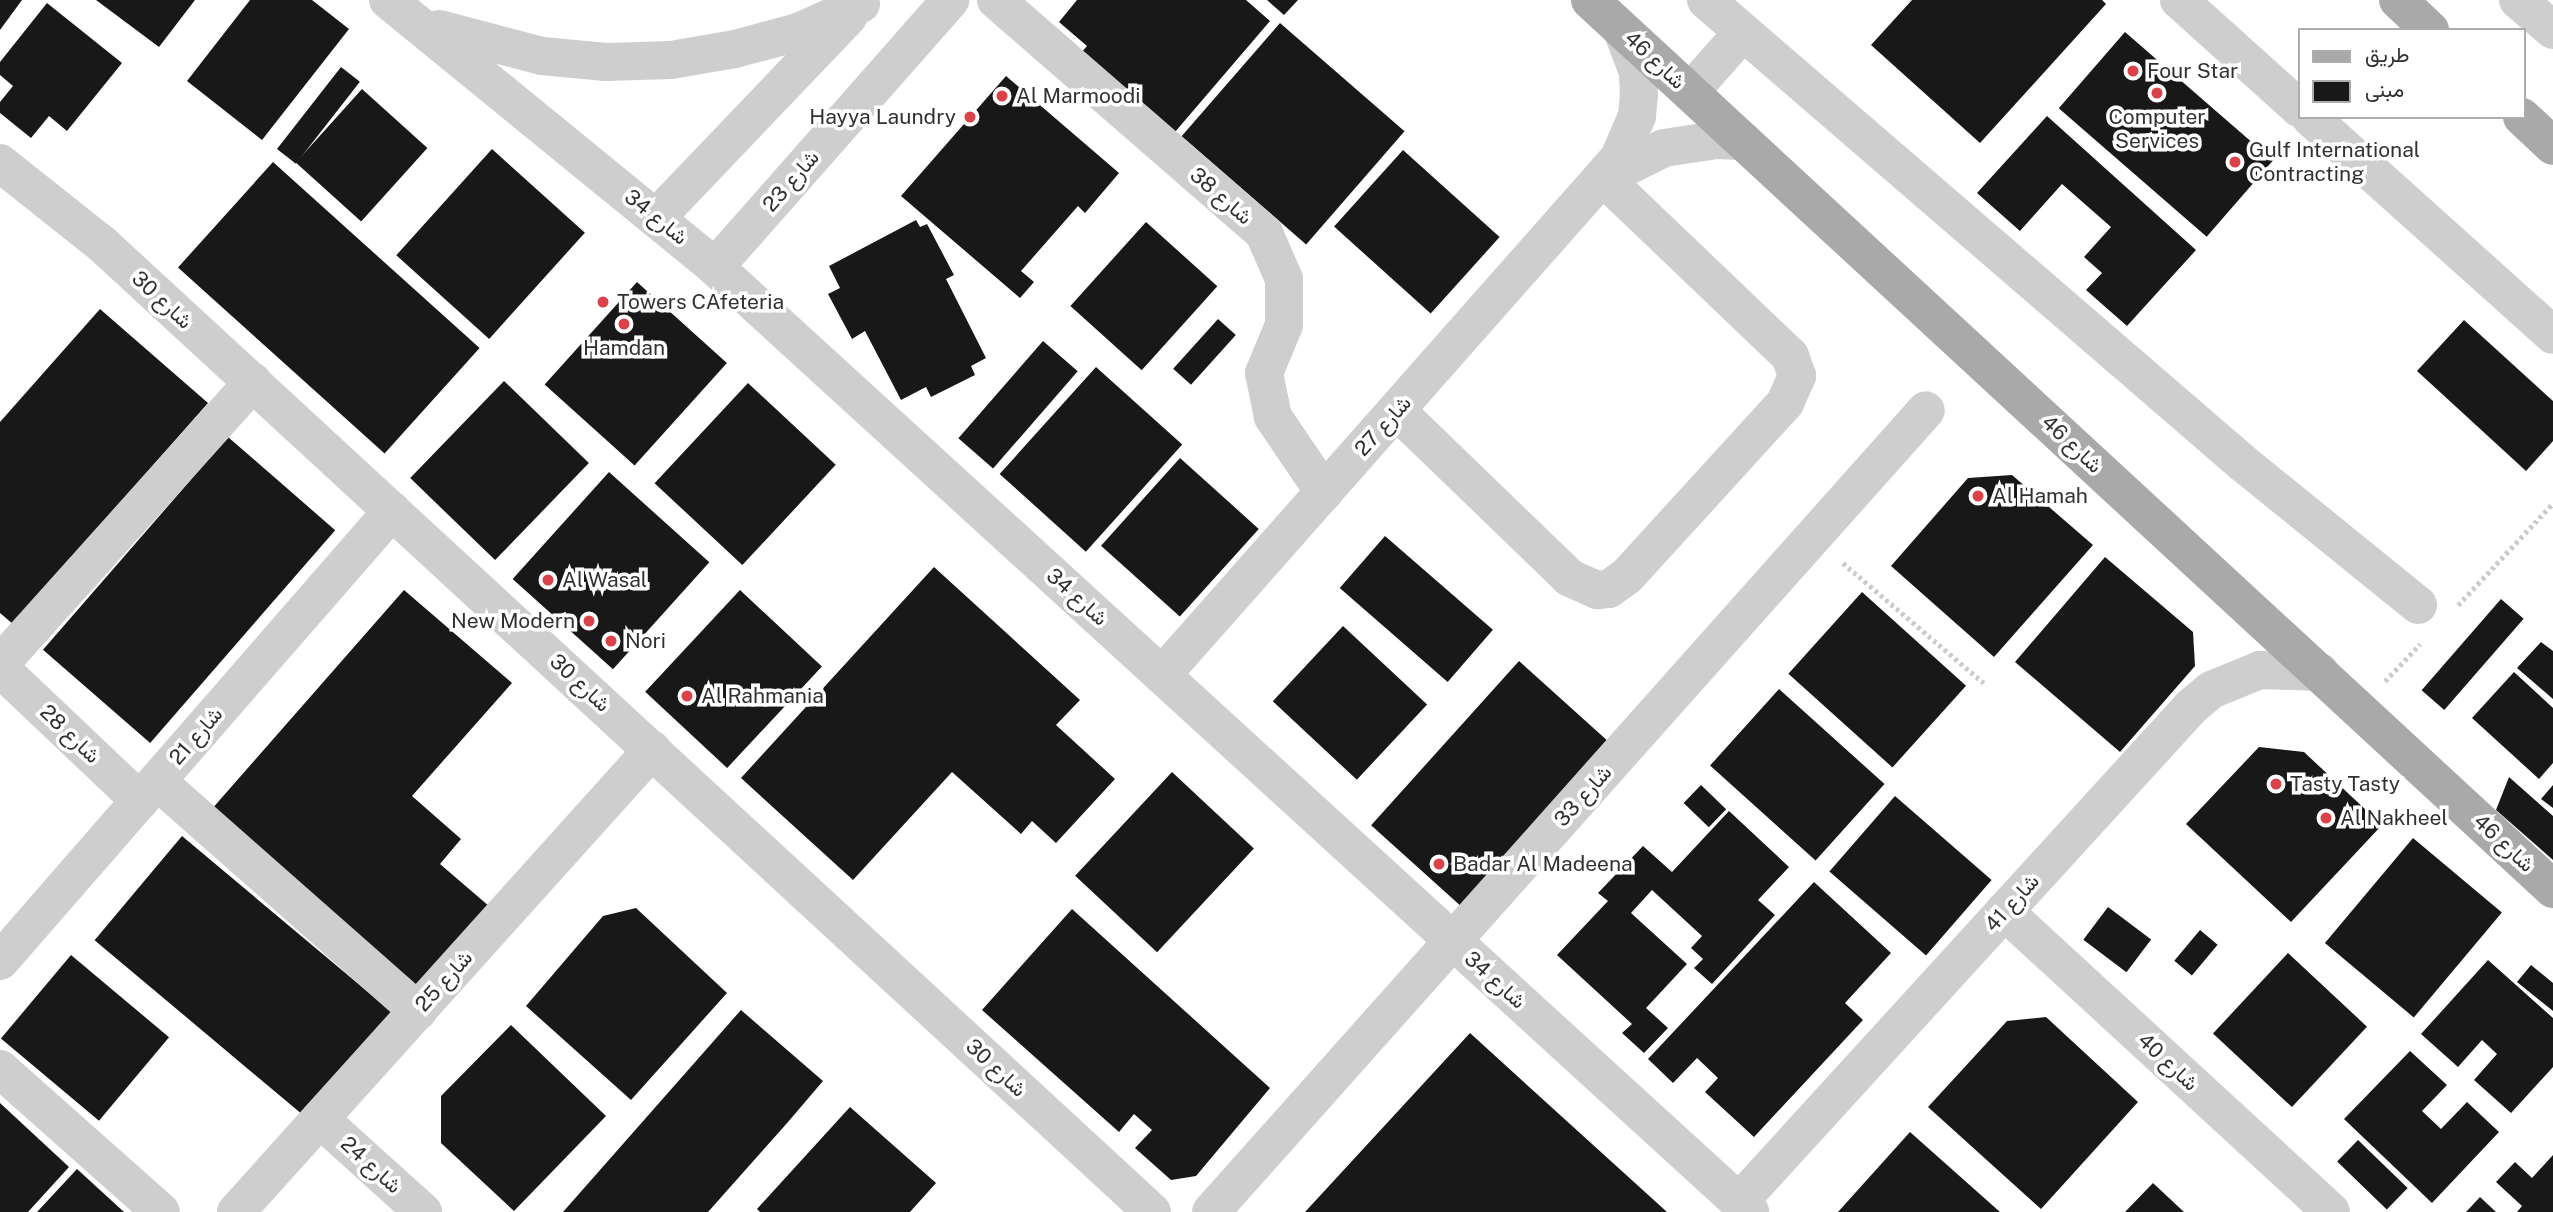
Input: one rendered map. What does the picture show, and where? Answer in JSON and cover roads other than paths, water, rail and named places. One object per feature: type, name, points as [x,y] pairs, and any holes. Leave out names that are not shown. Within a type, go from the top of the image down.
[{"type":"main road","name":"شارع 46","points":[[1590,0],[2553,889]]},
{"type":"main road","points":[[2399,0],[2428,28]]},
{"type":"main road","points":[[2524,119],[2553,146]]},
{"type":"street","name":"شارع 23","points":[[715,267],[950,0]]},
{"type":"street","name":"شارع 38","points":[[996,0],[1264,233],[1284,279],[1284,325],[1265,373],[1273,417],[1324,492]]},
{"type":"street","points":[[1706,0],[2244,464],[2418,605]]},
{"type":"street","points":[[2179,0],[2298,107]]},
{"type":"street","points":[[403,11],[479,43],[542,56],[606,62],[671,60],[735,50],[798,32],[863,2]]},
{"type":"street","points":[[657,217],[863,2]]},
{"type":"street","name":"شارع 34","points":[[403,11],[715,267],[1744,1207]]},
{"type":"street","name":"شارع 27","points":[[1163,675],[1619,158],[1637,116],[1638,72],[1622,30]]},
{"type":"street","points":[[1690,92],[1743,32]]},
{"type":"street","points":[[2312,119],[2553,335]]},
{"type":"street","name":"شارع 27","points":[[1604,178],[1664,148],[1716,139],[1742,141]]},
{"type":"street","name":"شارع 30","points":[[0,163],[102,244],[1152,1212]]},
{"type":"street","points":[[1397,411],[1577,584],[1597,590],[1609,589],[1627,576],[1785,403],[1797,376],[1790,356],[1604,178]]},
{"type":"street","points":[[0,666],[253,382]]},
{"type":"street","name":"شارع 33","points":[[1211,1212],[1926,410]]},
{"type":"street","name":"شارع 21","points":[[0,961],[392,511]]},
{"type":"street","name":"شارع 28","points":[[0,666],[148,791],[418,1011]]},
{"type":"street","name":"شارع 41","points":[[1744,1207],[2004,911],[2211,690],[2260,670],[2320,672]]},
{"type":"street","name":"شارع 25","points":[[236,1212],[652,750]]},
{"type":"street","name":"شارع 40","points":[[2004,911],[2331,1212]]},
{"type":"street","points":[[0,1069],[161,1212]]},
{"type":"street","name":"شارع 24","points":[[320,1119],[423,1212]]},
{"type":"place","name":"Four Star","points":[[2133,71]]},
{"type":"place","name":"Computer Services","points":[[2157,93]]},
{"type":"place","name":"Al Marmoodi","points":[[1002,96]]},
{"type":"place","name":"Hayya Laundry","points":[[970,117]]},
{"type":"place","name":"Gulf International Contracting","points":[[2235,162]]},
{"type":"place","name":"Towers CAfeteria","points":[[603,302]]},
{"type":"place","name":"Hamdan","points":[[624,324]]},
{"type":"place","name":"Al Hamah","points":[[1978,496]]},
{"type":"place","name":"Al Wasal","points":[[548,580]]},
{"type":"place","name":"New Modern","points":[[589,621]]},
{"type":"place","name":"Nori","points":[[611,641]]},
{"type":"place","name":"Al Rahmania","points":[[687,696]]},
{"type":"place","name":"Tasty Tasty","points":[[2276,784]]},
{"type":"place","name":"Al Nakheel","points":[[2326,818]]},
{"type":"place","name":"Badar Al Madeena","points":[[1439,864]]}]
